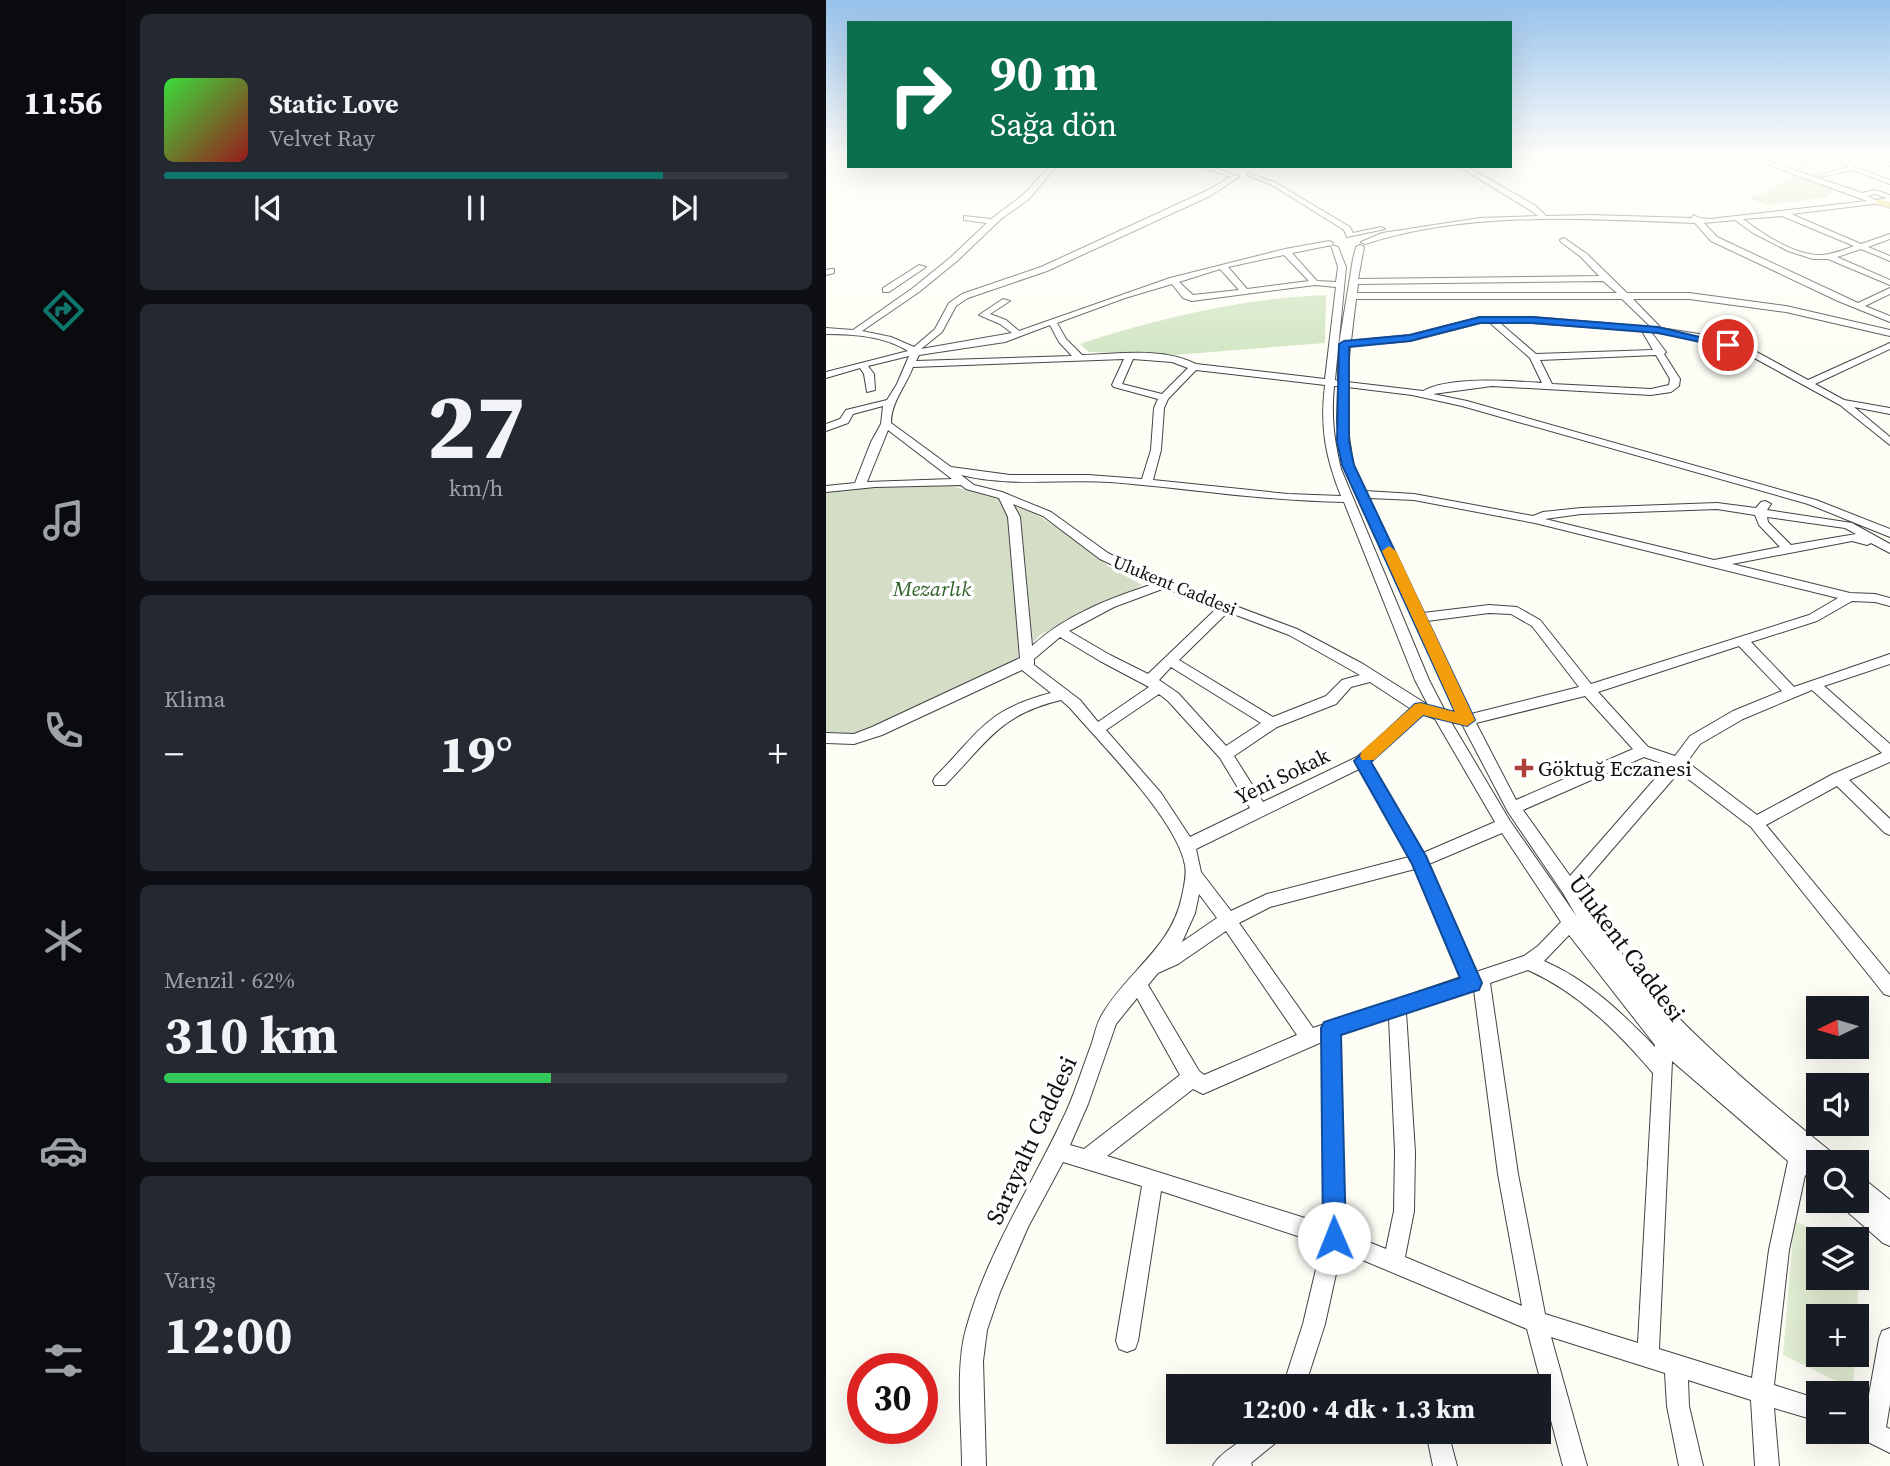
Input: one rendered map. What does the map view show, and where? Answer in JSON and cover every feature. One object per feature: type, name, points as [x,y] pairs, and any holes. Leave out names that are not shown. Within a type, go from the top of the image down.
[{"type":"street","points":[[853,334],[954,259],[988,226]]},
{"type":"street","points":[[860,485],[876,442],[886,425],[886,409],[902,384],[909,364],[916,351],[939,330],[952,305],[965,296],[1044,270],[1137,226]]},
{"type":"street","points":[[1329,226],[1344,243],[1354,282],[1328,437],[1336,469],[1348,499],[1422,680],[1440,715]]},
{"type":"street","points":[[1343,226],[1351,235],[1362,238],[1344,243]]},
{"type":"street","points":[[1402,226],[1351,235],[1344,243],[1336,382],[1348,465],[1364,494],[1467,720],[1513,808],[1569,888],[1590,925],[1665,1017],[1769,1114],[1813,1150]]},
{"type":"street","points":[[826,375],[899,354],[983,344],[1019,335],[1173,280],[1222,266],[1285,251],[1344,243],[1428,226]]},
{"type":"street","points":[[1703,226],[1714,239],[1841,299],[1860,305],[1890,291]]},
{"type":"street","points":[[1716,226],[1722,234],[1890,319]]},
{"type":"street","points":[[1751,226],[1805,255]]},
{"type":"street","points":[[1814,226],[1890,259]]},
{"type":"street","points":[[1833,226],[1890,251]]},
{"type":"street","points":[[1778,263],[1805,255],[1829,256],[1890,236]]},
{"type":"street","points":[[1564,240],[1576,247],[1626,298],[1647,315],[1658,330]]},
{"type":"street","points":[[1285,251],[1315,283]]},
{"type":"street","points":[[1829,256],[1890,283]]},
{"type":"street","points":[[1222,266],[1245,291]]},
{"type":"street","points":[[886,290],[922,267]]},
{"type":"street","points":[[901,300],[899,292],[913,274]]},
{"type":"street","points":[[1354,282],[1606,278]]},
{"type":"street","points":[[1173,280],[1186,296],[1192,298],[1315,283],[1341,285]]},
{"type":"street","points":[[1352,296],[1689,296],[1733,300],[1890,333]]},
{"type":"street","points":[[1485,297],[1489,320],[1534,357],[1548,385]]},
{"type":"street","points":[[1878,297],[1890,302]]},
{"type":"street","points":[[1006,301],[983,316],[1003,322],[1019,335]]},
{"type":"street","points":[[1344,344],[1410,338],[1489,320],[1557,321],[1658,330],[1699,337],[1750,352],[1841,402],[1890,442]]},
{"type":"street","points":[[1053,323],[1062,340],[1080,358]]},
{"type":"street","points":[[1424,395],[1434,389],[1492,383],[1651,392],[1668,390],[1674,386],[1675,379],[1645,329]]},
{"type":"street","points":[[826,331],[887,340],[916,351]]},
{"type":"street","points":[[1808,384],[1890,346]]},
{"type":"street","points":[[1534,357],[1661,352]]},
{"type":"street","points":[[909,364],[1080,358],[1173,360],[1194,367],[1336,382],[1424,395],[1464,403],[1812,502],[1890,533]]},
{"type":"street","points":[[1129,358],[1116,385],[1164,398]]},
{"type":"street","points":[[863,365],[869,374],[870,390]]},
{"type":"street","points":[[1146,484],[1156,450],[1159,408],[1164,398],[1194,367]]},
{"type":"street","points":[[826,369],[839,372]]},
{"type":"street","points":[[826,428],[844,421],[849,412],[890,402]]},
{"type":"street","points":[[1841,402],[1890,411]]},
{"type":"street","name":"Ulukent Caddesi","points":[[886,425],[970,487],[1003,496],[1047,514],[1104,556],[1138,574],[1293,632],[1370,675],[1421,708],[1467,720]]},
{"type":"street","points":[[943,468],[1002,481],[1107,479],[1234,494],[1348,499]]},
{"type":"street","points":[[826,489],[860,485],[962,482]]},
{"type":"street","points":[[1772,491],[1760,511],[1763,523],[1789,550]]},
{"type":"street","points":[[1364,494],[1414,497],[1535,520],[1711,565],[1850,597],[1875,598],[1890,602]]},
{"type":"street","points":[[1003,496],[1014,517],[1027,660]]},
{"type":"street","points":[[1535,520],[1543,515],[1581,511],[1717,506],[1848,525],[1885,545]]},
{"type":"street","points":[[1711,565],[1739,557],[1852,537],[1885,545]]},
{"type":"street","points":[[826,738],[854,739],[877,732],[1027,660],[1060,631],[1128,596],[1165,584]]},
{"type":"street","points":[[1467,720],[1588,690],[1742,641],[1813,618],[1850,597]]},
{"type":"street","points":[[1098,729],[1155,683],[1171,661],[1227,606]]},
{"type":"street","points":[[1419,618],[1489,609],[1513,610],[1536,623],[1588,690],[1643,751],[1678,764],[1756,823],[1883,970],[1890,988]]},
{"type":"street","points":[[1060,631],[1155,683],[1224,754],[1260,811]]},
{"type":"street","points":[[1742,641],[1792,693]]},
{"type":"street","points":[[1569,888],[1678,764],[1695,740],[1738,715],[1814,684],[1890,659]]},
{"type":"street","name":"Sarayaltı Caddesi","points":[[974,1466],[972,1361],[976,1330],[1021,1220],[1058,1151],[1079,1104],[1110,1019],[1176,937],[1187,913],[1193,874],[1187,846],[1156,797],[1098,729],[1063,695],[1027,667],[1027,660]]},
{"type":"street","points":[[1171,661],[1272,723]]},
{"type":"street","points":[[1224,754],[1272,723],[1331,700],[1347,683],[1363,680],[1370,675]]},
{"type":"street","points":[[1756,823],[1838,778],[1890,754],[1814,684]]},
{"type":"street","points":[[940,781],[984,732],[1003,718],[1017,709],[1063,695]]},
{"type":"street","name":"Yeni Sokak","points":[[1187,846],[1362,761],[1421,708]]},
{"type":"street","name":"Ulukent Caddesi","points":[[1440,715],[1505,825],[1571,922],[1664,1042],[1806,1163]]},
{"type":"street","points":[[1513,808],[1643,751]]},
{"type":"street","points":[[1362,761],[1420,861],[1477,982],[1508,1174],[1536,1322],[1575,1466]]},
{"type":"street","points":[[1838,778],[1890,829]]},
{"type":"street","points":[[1152,967],[1172,958],[1228,920],[1267,901],[1420,861],[1505,825]]},
{"type":"street","points":[[1193,874],[1309,1037]]},
{"type":"street","points":[[1139,986],[1192,1078],[1203,1085],[1331,1028],[1477,982],[1529,962],[1544,951],[1571,922]]},
{"type":"street","points":[[1529,962],[1555,972],[1608,1013],[1632,1034],[1663,1070]]},
{"type":"street","points":[[1394,1263],[1404,1211],[1405,1152],[1397,1007]]},
{"type":"street","points":[[1298,1374],[1314,1324],[1334,1238],[1331,1028]]},
{"type":"street","points":[[1648,1358],[1664,1042]]},
{"type":"street","points":[[1086,1160],[1192,1078]]},
{"type":"street","points":[[1058,1151],[1334,1238],[1536,1322],[1806,1406]]},
{"type":"street","points":[[1767,1466],[1762,1391],[1779,1250],[1799,1157]]},
{"type":"street","points":[[1127,1341],[1153,1179]]},
{"type":"street","points":[[1869,1196],[1890,1213]]},
{"type":"street","points":[[1864,1213],[1890,1236]]},
{"type":"street","points":[[1874,1432],[1890,1339]]},
{"type":"street","points":[[1676,1367],[1678,1406],[1691,1466]]},
{"type":"street","points":[[1234,1464],[1257,1444]]},
{"type":"street","points":[[1440,1444],[1445,1466]]},
{"type":"green space","points":[[1326,295],[1325,343],[1174,355],[1089,352],[1080,344],[1201,311],[1264,300]]},
{"type":"green space","name":"Mezarlık","points":[[885,485],[948,485],[998,499],[1037,515],[1085,545],[1108,566],[1142,585],[1040,635],[1017,661],[861,735],[826,734],[826,492]]},
{"type":"green space","points":[[1794,1221],[1809,1227],[1806,1227],[1806,1290],[1858,1290],[1858,1304],[1806,1304],[1806,1366],[1783,1355]]},
{"type":"green space","points":[[1808,1367],[1854,1367],[1853,1381],[1837,1381]]},
{"type":"slow traffic","points":[[1368,756],[1421,708],[1467,720],[1389,551]]},
{"type":"place","name":"Göktuğ Eczanesi","points":[[1524,768]]},
{"type":"route","points":[[1334,1238],[1331,1028],[1472,983],[1420,861],[1362,761],[1421,708],[1467,720],[1364,494],[1348,465],[1343,441],[1344,344],[1410,338],[1480,320],[1532,320],[1658,330],[1728,345]]}]
